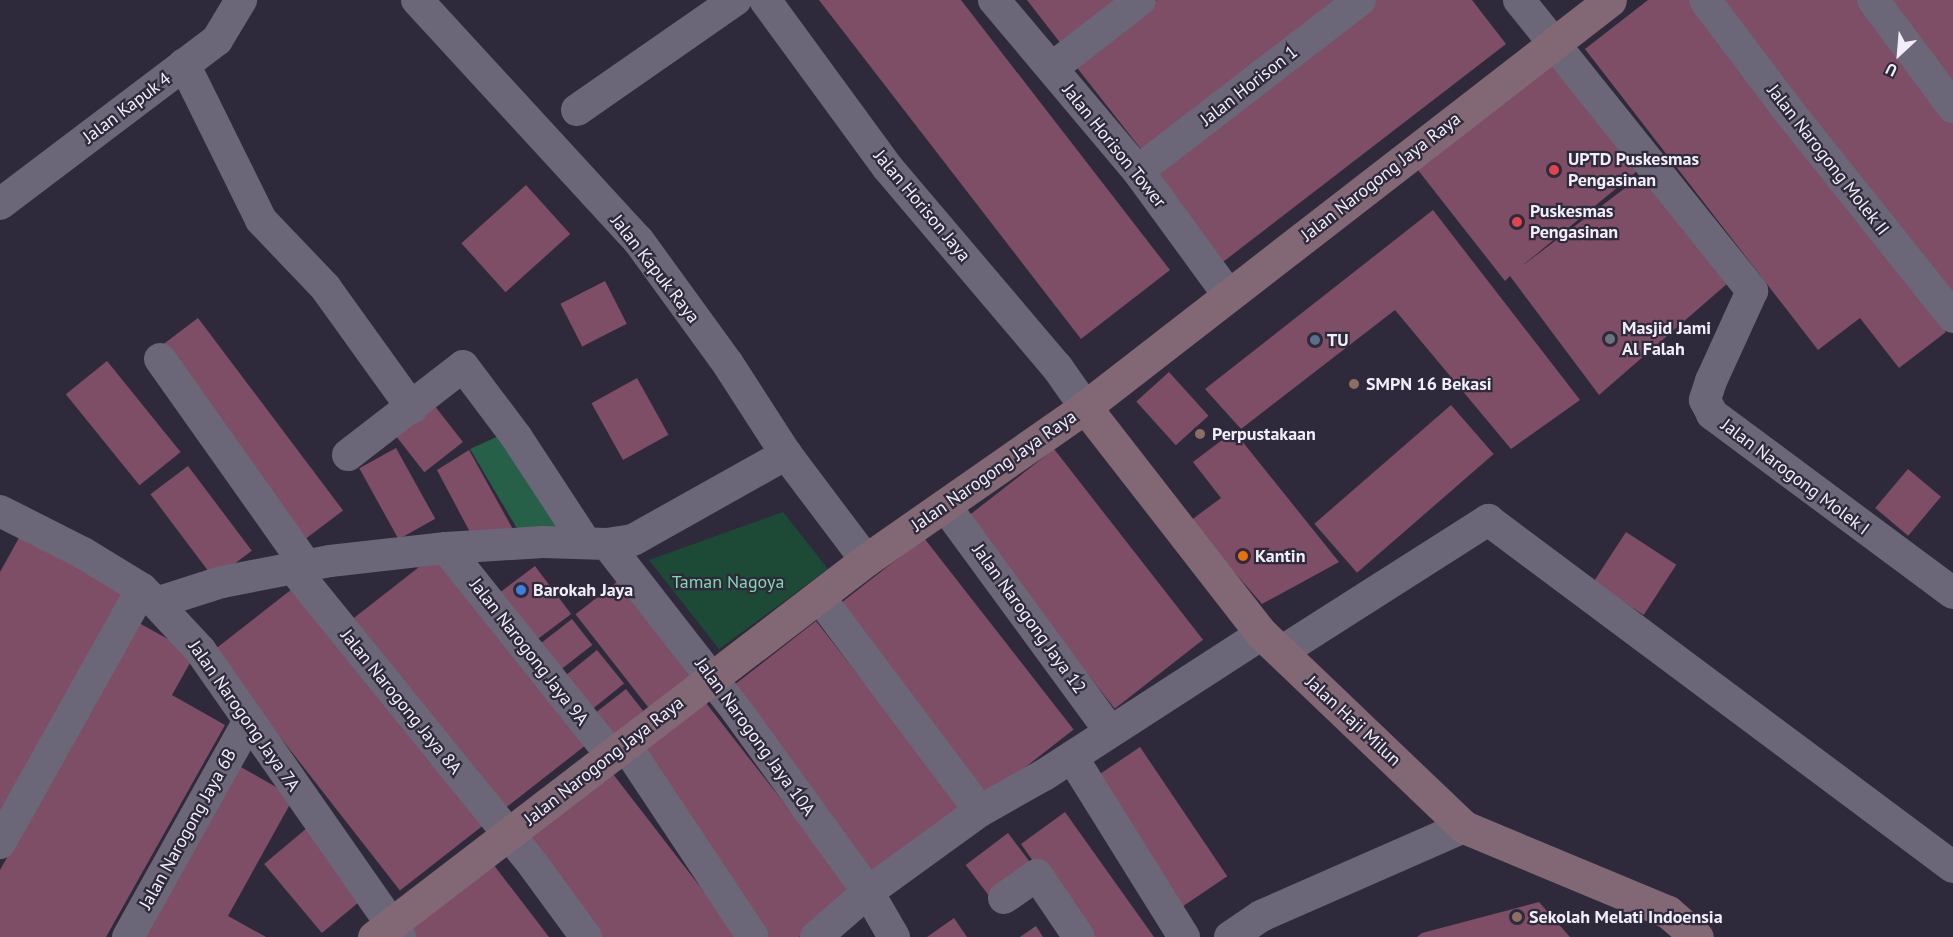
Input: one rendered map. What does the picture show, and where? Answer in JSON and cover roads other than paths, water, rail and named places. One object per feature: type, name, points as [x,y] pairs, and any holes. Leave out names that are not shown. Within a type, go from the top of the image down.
[{"type":"street","name":"Jalan Kapuk 4","points":[[0,204],[217,40],[241,0]]},
{"type":"street","name":"Jalan Kapuk Raya","points":[[417,0],[638,240],[728,364],[786,454],[866,560]]},
{"type":"street","points":[[577,110],[735,0]]},
{"type":"street","name":"Jalan Horison Jaya","points":[[765,0],[888,168],[1057,367],[1086,407]]},
{"type":"street","name":"Jalan Horison Tower","points":[[994,0],[1138,171],[1229,296]]},
{"type":"street","points":[[1052,68],[1140,0]]},
{"type":"street","name":"Jalan Horison 1","points":[[1138,171],[1360,0]]},
{"type":"street","points":[[1519,0],[1551,45]]},
{"type":"street","name":"Jalan Narogong Jaya Raya","points":[[388,933],[711,677],[820,597],[866,560],[946,507],[1086,407],[1610,0]]},
{"type":"street","name":"Jalan Narogong Molek II","points":[[1705,0],[1786,109],[1953,317]]},
{"type":"street","points":[[1873,0],[1953,107]]},
{"type":"street","name":"Jalan Narogong Molek I","points":[[1551,45],[1752,291],[1711,381],[1705,400],[1712,414],[1953,593]]},
{"type":"street","points":[[184,64],[261,220],[326,287],[412,408],[348,455]]},
{"type":"street","name":"Jalan Narogong Jaya 8A","points":[[160,359],[300,566],[586,937]]},
{"type":"street","name":"Jalan Narogong Jaya 10A","points":[[412,408],[463,366],[596,543],[711,677],[868,892],[894,937]]},
{"type":"street","name":"Jalan Haji Milun","points":[[1086,407],[1271,643],[1464,827],[1668,912],[1697,937]]},
{"type":"street","points":[[0,843],[149,596],[300,566],[446,548],[633,540],[786,454]]},
{"type":"street","name":"Jalan Narogong Jaya 12","points":[[946,507],[1110,731]]},
{"type":"street","name":"Jalan Narogong Jaya 7A","points":[[3,518],[149,596],[200,650],[388,933]]},
{"type":"street","points":[[816,937],[868,892],[980,811],[1072,757],[1110,731],[1488,520],[1953,867]]},
{"type":"street","name":"Jalan Narogong Jaya 9A","points":[[446,548],[619,751],[753,937]]},
{"type":"street","points":[[820,597],[980,811]]},
{"type":"street","name":"Jalan Narogong Jaya 6B","points":[[128,937],[248,722]]},
{"type":"street","points":[[1072,757],[1185,937]]},
{"type":"street","points":[[1230,937],[1261,916],[1464,827]]},
{"type":"street","points":[[1004,898],[1037,875],[1079,937]]},
{"type":"place","name":"UPTD Puskesmas Pengasinan","points":[[1554,170]]},
{"type":"place","name":"Puskesmas Pengasinan","points":[[1517,222]]},
{"type":"place","name":"Masjid Jami Al Falah","points":[[1610,339]]},
{"type":"place","name":"TU","points":[[1315,340]]},
{"type":"place","name":"SMPN 16 Bekasi","points":[[1354,384]]},
{"type":"place","name":"Perpustakaan","points":[[1200,434]]},
{"type":"place","name":"Kantin","points":[[1243,556]]},
{"type":"place","name":"Barokah Jaya","points":[[521,590]]},
{"type":"place","name":"Sekolah Melati Indoensia","points":[[1517,917]]},
{"type":"park label","name":"Taman Nagoya","points":[[728,582]]}]
